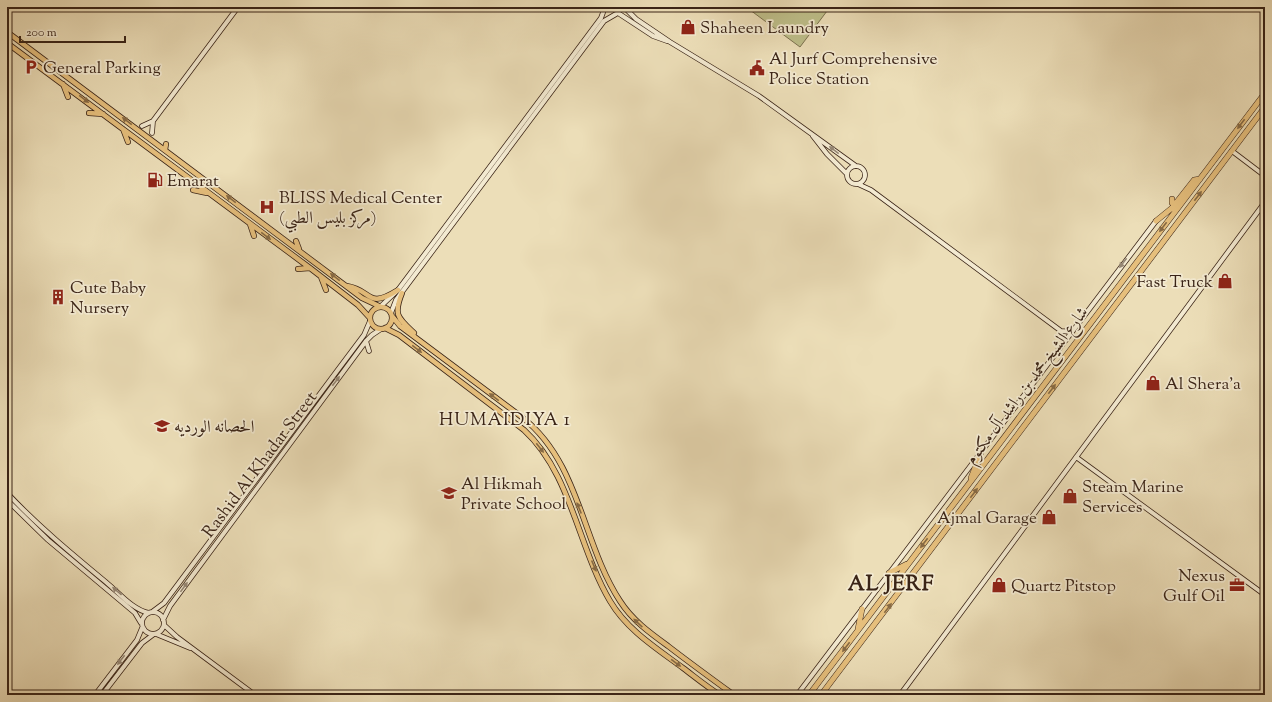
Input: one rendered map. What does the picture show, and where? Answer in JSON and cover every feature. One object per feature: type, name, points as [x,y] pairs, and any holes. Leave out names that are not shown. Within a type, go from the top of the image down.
[{"type":"highway","name":"شارع الشيخ محمد بن راشد آل مكتوم","points":[[809,694],[1265,93]]},
{"type":"highway","name":"شارع الشيخ محمد بن راشد آل مكتوم","points":[[821,695],[1265,107]]},
{"type":"highway","points":[[1156,221],[1176,204],[1194,180],[1200,179]]},
{"type":"highway","points":[[1172,199],[1172,203],[1176,204]]},
{"type":"highway","points":[[970,482],[982,450]]},
{"type":"highway","points":[[890,573],[908,564]]},
{"type":"highway","points":[[858,631],[862,609]]},
{"type":"main road","points":[[7,32],[366,301],[387,308],[400,326],[528,422],[544,438],[562,466],[609,582],[624,608],[645,629],[734,695]]},
{"type":"main road","points":[[8,44],[210,193],[358,305],[374,327],[383,329],[404,340],[524,430],[535,441],[553,467],[600,581],[618,613],[640,636],[720,695]]},
{"type":"main road","points":[[62,83],[68,97]]},
{"type":"main road","points":[[89,113],[104,114]]},
{"type":"main road","points":[[123,129],[128,142]]},
{"type":"main road","points":[[165,150],[166,144]]},
{"type":"main road","points":[[193,190],[210,193]]},
{"type":"main road","points":[[257,219],[264,216]]},
{"type":"main road","points":[[250,224],[254,236]]},
{"type":"main road","points":[[296,241],[298,250]]},
{"type":"main road","points":[[298,268],[310,268]]},
{"type":"main road","points":[[321,277],[326,290]]},
{"type":"main road","points":[[345,285],[354,287],[368,297],[376,299],[387,297],[400,291]]},
{"type":"main road","points":[[400,291],[397,307],[399,318],[420,341]]},
{"type":"main road","points":[[369,319],[372,310],[380,306]]},
{"type":"main road","points":[[383,329],[390,324],[392,315]]},
{"type":"street","points":[[142,126],[153,121],[238,7]]},
{"type":"street","points":[[605,7],[609,12],[617,13],[653,36],[670,42]]},
{"type":"street","points":[[392,315],[394,303],[400,291],[601,18],[605,7]]},
{"type":"street","points":[[380,306],[400,291],[604,21],[624,7],[636,19],[670,42],[743,85],[862,169],[871,190]]},
{"type":"street","points":[[152,133],[153,121]]},
{"type":"street","points":[[811,134],[827,154],[847,174],[850,181],[871,190],[1061,331],[1072,332]]},
{"type":"street","points":[[1232,151],[1265,176]]},
{"type":"street","points":[[847,174],[850,169],[856,166]]},
{"type":"street","points":[[858,184],[865,176]]},
{"type":"street","points":[[900,695],[1265,202]]},
{"type":"street","points":[[797,695],[1156,221]]},
{"type":"street","points":[[1244,230],[1250,233]]},
{"type":"street","name":"Rashid Al Khadar Street","points":[[151,612],[162,606],[364,335],[369,319]]},
{"type":"street","name":"Rashid Al Khadar Street","points":[[164,622],[174,600],[366,341],[372,334],[383,329]]},
{"type":"street","points":[[1061,331],[1065,341]]},
{"type":"street","points":[[366,341],[369,351]]},
{"type":"street","points":[[1076,457],[1265,595]]},
{"type":"street","points":[[7,493],[39,525],[78,560],[136,607],[160,615],[164,622],[196,651],[255,695]]},
{"type":"street","points":[[7,500],[48,540],[135,613],[142,623]]},
{"type":"street","points":[[96,695],[137,640],[142,628],[144,616],[151,612]]},
{"type":"street","points":[[102,695],[142,643],[160,631],[164,622]]},
{"type":"street","points":[[142,628],[146,632],[155,634],[196,651]]},
{"type":"green space","points":[[746,7],[830,7],[800,47]]},
{"type":"place","name":"Shaheen Laundry","points":[[688,27]]},
{"type":"place","name":"General Parking","points":[[31,67]]},
{"type":"place","name":"Al Jurf Comprehensive Police Station","points":[[757,68]]},
{"type":"place","name":"Emarat","points":[[155,180]]},
{"type":"place","name":"BLISS Medical Center (مركز بليس الطبي)","points":[[267,207]]},
{"type":"place","name":"Fast Truck","points":[[1225,281]]},
{"type":"place","name":"Cute Baby Nursery","points":[[58,297]]},
{"type":"place","name":"Al Shera'a","points":[[1153,383]]},
{"type":"place","name":"الحصانه الورديه","points":[[162,426]]},
{"type":"place","name":"Al Hikmah Private School","points":[[449,493]]},
{"type":"place","name":"Steam Marine Services","points":[[1070,496]]},
{"type":"place","name":"Ajmal Garage","points":[[1049,517]]},
{"type":"place","name":"Quartz Pitstop","points":[[999,585]]},
{"type":"place","name":"Nexus Gulf Oil","points":[[1237,585]]},
{"type":"district","name":"HUMAIDIYA 1","points":[[505,419]]},
{"type":"district","name":"AL JERF","points":[[891,583]]}]
